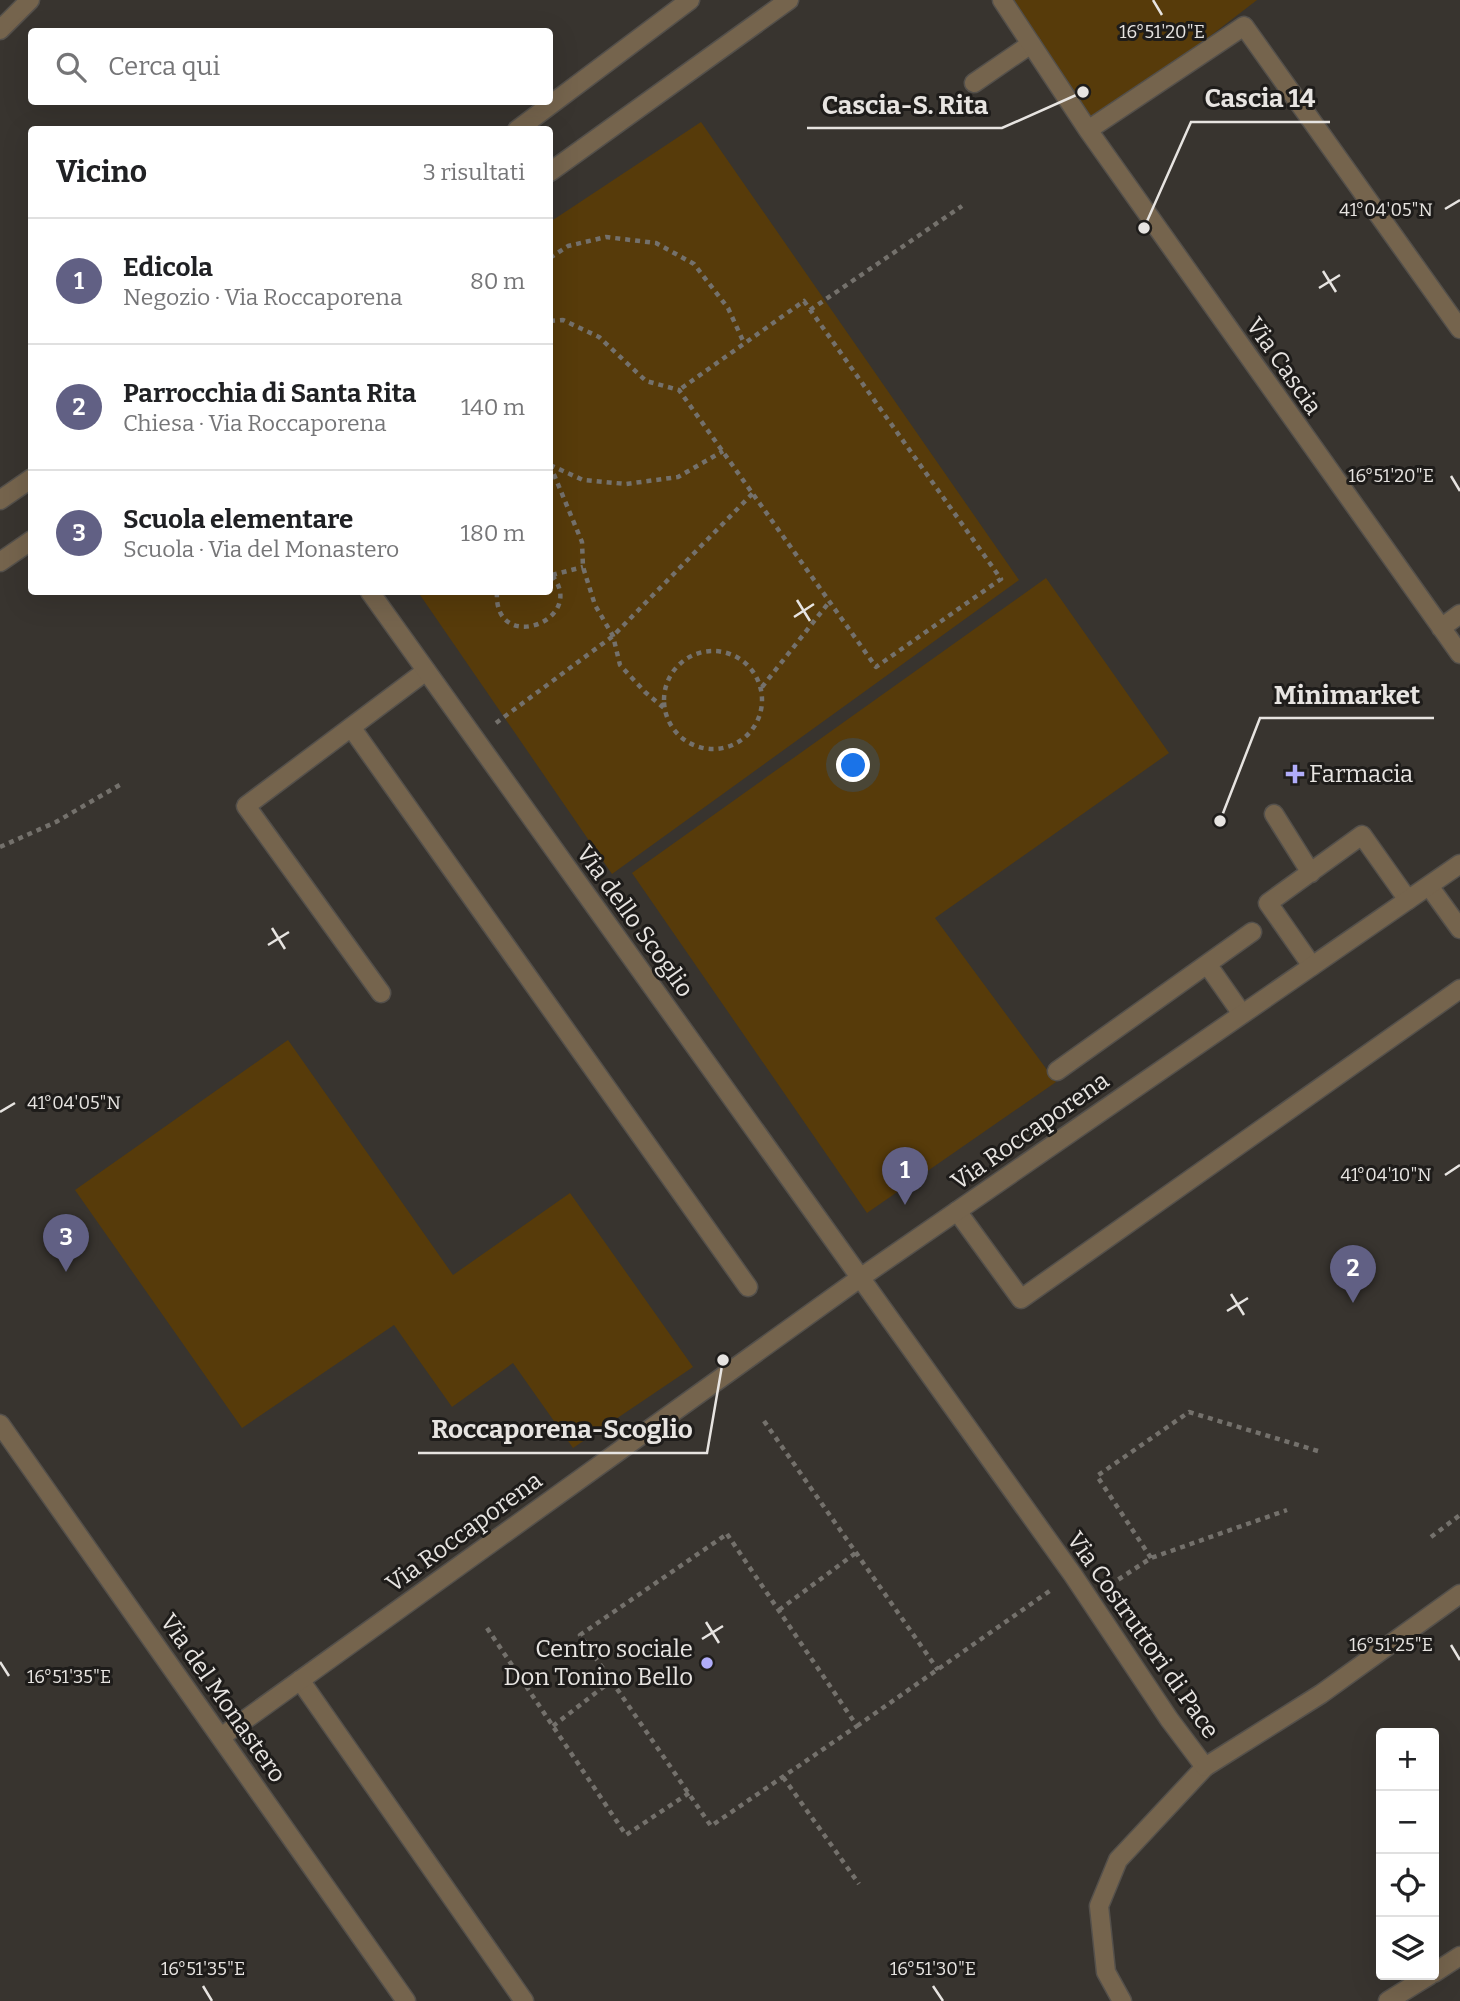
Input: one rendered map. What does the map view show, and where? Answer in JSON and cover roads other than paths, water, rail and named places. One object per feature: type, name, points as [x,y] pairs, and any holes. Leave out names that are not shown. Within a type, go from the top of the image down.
[{"type":"street","points":[[0,30],[30,0]]},
{"type":"street","points":[[553,103],[690,0]]},
{"type":"street","points":[[553,170],[789,0]]},
{"type":"street","name":"Via Cascia","points":[[1002,0],[1088,131],[1460,654]]},
{"type":"street","points":[[1088,131],[1244,26],[1460,328]]},
{"type":"street","points":[[974,83],[1031,44]]},
{"type":"street","points":[[522,126],[550,105]]},
{"type":"street","points":[[0,500],[28,481]]},
{"type":"street","points":[[0,562],[28,543]]},
{"type":"street","name":"Via dello Scoglio","points":[[372,595],[860,1278]]},
{"type":"street","points":[[1441,628],[1460,614]]},
{"type":"street","points":[[381,993],[246,806],[426,671]]},
{"type":"street","points":[[351,727],[748,1287]]},
{"type":"street","points":[[1274,814],[1311,873]]},
{"type":"street","points":[[1312,966],[1268,903],[1363,835],[1408,900]]},
{"type":"street","name":"Via Roccaporena","points":[[221,1737],[860,1278],[1460,864]]},
{"type":"street","points":[[1429,886],[1460,929]]},
{"type":"street","points":[[1057,1071],[1252,932]]},
{"type":"street","points":[[1207,964],[1242,1014]]},
{"type":"street","points":[[957,1211],[1021,1299],[1460,989]]},
{"type":"street","name":"Via Costruttori di Pace","points":[[860,1278],[1073,1575],[1205,1768],[1321,1694],[1460,1594]]},
{"type":"street","name":"Via del Monastero","points":[[0,1424],[406,2001]]},
{"type":"street","points":[[300,1680],[524,2001]]},
{"type":"street","points":[[1122,2001],[1106,1972],[1100,1906],[1118,1860],[1205,1768]]},
{"type":"street","points":[[1439,1970],[1460,1956]]},
{"type":"street","points":[[1388,2001],[1422,1980]]},
{"type":"place","name":"Cascia-S. Rita","points":[[1083,92]]},
{"type":"place","name":"Cascia 14","points":[[1144,228]]},
{"type":"place","name":"Farmacia","points":[[1295,774]]},
{"type":"place","name":"Minimarket","points":[[1220,821]]},
{"type":"place","name":"Edicola","points":[[905,1205]]},
{"type":"place","name":"Scuola elementare","points":[[66,1272]]},
{"type":"place","name":"Parrocchia di Santa Rita","points":[[1353,1303]]},
{"type":"place","name":"Roccaporena-Scoglio","points":[[723,1360]]},
{"type":"place","name":"Centro sociale Don Tonino Bello","points":[[707,1663]]}]
